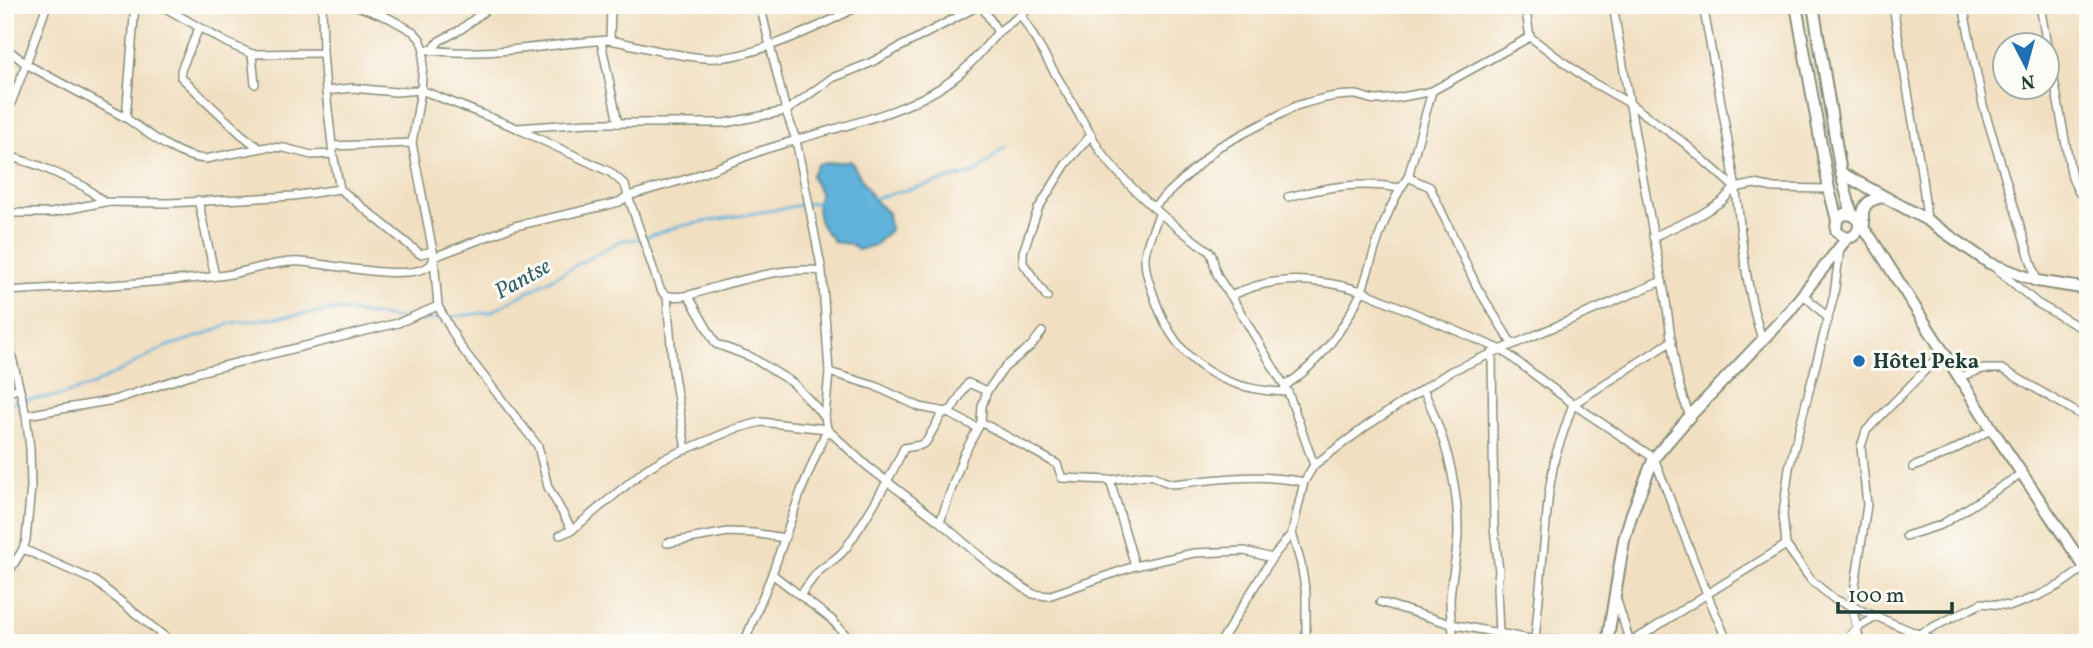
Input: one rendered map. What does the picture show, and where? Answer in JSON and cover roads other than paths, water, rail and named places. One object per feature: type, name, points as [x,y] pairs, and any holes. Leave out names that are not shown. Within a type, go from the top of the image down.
[{"type":"main road","points":[[1796,5],[1837,220],[1836,228],[1845,239],[1878,249]]},
{"type":"main road","points":[[1813,5],[1841,173],[1859,223],[2086,570]]},
{"type":"main road","points":[[1841,173],[1927,220],[1989,263],[2037,281],[2088,289]]},
{"type":"main road","points":[[1607,642],[1624,540],[1654,458],[1803,294],[1845,239],[1858,231],[1864,207],[1868,202],[1884,197]]},
{"type":"main road","points":[[1837,220],[1844,214],[1859,223]]},
{"type":"street","points":[[5,119],[47,5]]},
{"type":"street","points":[[126,118],[135,5]]},
{"type":"street","points":[[160,5],[199,29],[251,54],[323,53]]},
{"type":"street","points":[[322,5],[326,91],[340,189],[420,254],[434,254],[515,226],[619,202],[628,196],[690,178],[762,150],[893,110],[940,88],[959,75],[998,32],[1034,5]]},
{"type":"street","points":[[355,5],[389,18],[414,32],[428,50]]},
{"type":"street","points":[[492,5],[428,50],[412,143],[434,254],[438,306],[460,346],[538,446],[548,487],[572,530]]},
{"type":"street","points":[[611,5],[606,40],[618,123]]},
{"type":"street","points":[[744,643],[827,429],[825,417],[829,372],[822,271],[796,140],[786,111],[760,5]]},
{"type":"street","points":[[428,50],[483,51],[606,40],[705,58],[724,57],[770,47],[860,5]]},
{"type":"street","points":[[517,128],[618,123],[725,123],[786,111],[832,79],[868,64],[980,5],[998,32]]},
{"type":"street","points":[[1525,5],[1530,37],[1683,142],[1735,188]]},
{"type":"street","points":[[1613,5],[1676,375],[1690,416]]},
{"type":"street","points":[[1703,5],[1735,188],[1746,275],[1762,339]]},
{"type":"street","points":[[1893,5],[1922,169],[1927,220]]},
{"type":"street","points":[[1963,5],[1983,105],[2037,281]]},
{"type":"street","points":[[2040,5],[2045,32]]},
{"type":"street","points":[[1021,15],[1091,135],[1116,172],[1159,215],[1209,251],[1214,259],[1218,277],[1286,389],[1314,464]]},
{"type":"street","points":[[199,29],[181,70],[182,80],[259,148]]},
{"type":"street","points":[[1153,207],[1218,148],[1296,106],[1344,96],[1354,95],[1377,100],[1432,90],[1530,37]]},
{"type":"street","points":[[5,47],[26,64],[126,118],[173,148],[198,158],[216,158],[259,148],[274,147],[312,155],[333,150],[412,143]]},
{"type":"street","points":[[251,54],[254,84]]},
{"type":"street","points":[[326,91],[352,88],[396,92],[421,90],[517,128],[610,172],[625,185],[659,286],[667,296],[688,295],[744,279],[786,271],[822,271]]},
{"type":"street","points":[[1159,215],[1145,254],[1146,273],[1174,339],[1203,369],[1224,381],[1256,390],[1286,389],[1339,333],[1362,291],[1382,228],[1408,177],[1432,90]]},
{"type":"street","points":[[2058,102],[2072,178],[2078,191],[2088,202]]},
{"type":"street","points":[[1046,297],[1023,263],[1029,228],[1041,202],[1066,164],[1091,135]]},
{"type":"street","points":[[5,157],[40,166],[85,187],[104,202]]},
{"type":"street","points":[[1408,177],[1430,187],[1477,287],[1512,344]]},
{"type":"street","points":[[1288,197],[1352,184],[1401,188]]},
{"type":"street","points":[[1653,237],[1700,215],[1722,201],[1735,188],[1754,184],[1774,188],[1829,189]]},
{"type":"street","points":[[5,213],[51,213],[104,202],[293,196],[340,189]]},
{"type":"street","points":[[198,200],[215,276]]},
{"type":"street","points":[[1845,239],[1834,295],[1789,468],[1783,514],[1786,545],[1811,580],[1834,599],[1940,643]]},
{"type":"street","points":[[5,251],[11,353],[26,415],[31,487],[26,540],[5,578]]},
{"type":"street","points":[[7,291],[215,276],[300,262],[399,273],[427,267],[433,262],[434,254]]},
{"type":"street","points":[[1989,263],[2037,303],[2088,332]]},
{"type":"street","points":[[1231,296],[1248,287],[1267,282],[1306,280],[1335,283],[1362,291],[1502,350],[1573,404],[1654,458],[1728,643]]},
{"type":"street","points":[[1220,643],[1272,558],[1292,533],[1304,482],[1314,464],[1451,371],[1662,281]]},
{"type":"street","points":[[1803,294],[1828,318]]},
{"type":"street","points":[[688,295],[716,344],[751,357],[793,383],[825,417]]},
{"type":"street","points":[[667,296],[673,369],[686,450]]},
{"type":"street","points":[[26,415],[114,400],[200,372],[398,323],[438,306]]},
{"type":"street","points":[[940,522],[964,456],[980,425],[987,391],[1005,367],[1031,346],[1042,331]]},
{"type":"street","points":[[1535,640],[1549,491],[1555,457],[1573,404],[1672,341]]},
{"type":"street","points":[[1860,643],[1852,606],[1867,505],[1862,438],[1866,430],[1943,352]]},
{"type":"street","points":[[1492,353],[1494,528],[1499,571],[1499,634]]},
{"type":"street","points":[[1959,377],[1983,369],[2002,369],[2088,419]]},
{"type":"street","points":[[829,372],[875,386],[920,407],[946,412],[980,425],[1057,464],[1062,478],[1110,480],[1145,475],[1173,484],[1261,476],[1304,482]]},
{"type":"street","points":[[800,595],[819,572],[846,548],[888,483],[904,448],[926,442],[942,415],[952,409],[968,383],[987,391]]},
{"type":"street","points":[[5,394],[19,388]]},
{"type":"street","points":[[1423,389],[1438,421],[1454,487],[1458,536],[1450,597],[1455,643]]},
{"type":"street","points":[[560,535],[572,530],[646,469],[663,459],[735,429],[761,422],[827,429],[888,483],[940,522],[994,568],[1033,594],[1048,596],[1135,566],[1194,553],[1245,551],[1272,558]]},
{"type":"street","points":[[1913,467],[1950,452],[1992,429]]},
{"type":"street","points":[[1906,536],[1941,526],[2021,474]]},
{"type":"street","points":[[1110,480],[1135,566]]},
{"type":"street","points":[[667,543],[728,532],[784,538]]},
{"type":"street","points":[[1292,533],[1306,594],[1306,643]]},
{"type":"street","points":[[1380,602],[1451,624],[1535,640],[1630,642],[1786,545]]},
{"type":"street","points":[[23,549],[95,581],[169,643]]},
{"type":"street","points":[[1919,634],[1982,603],[2011,606],[2038,596],[2086,570]]},
{"type":"street","points":[[772,574],[831,619],[853,643]]},
{"type":"street","points":[[1615,595],[1630,642]]},
{"type":"street","points":[[1843,643],[1857,628],[1878,616]]},
{"type":"street","points":[[1299,643],[1305,630]]},
{"type":"water","points":[[851,161],[873,199],[888,213],[890,230],[875,245],[858,250],[850,244],[834,242],[823,228],[817,210],[820,192],[811,176],[818,164]]},
{"type":"waterway","name":"Pantse","points":[[871,199],[977,172],[1005,147]]},
{"type":"waterway","name":"Pantse","points":[[411,320],[491,312],[622,240],[639,239],[680,226],[819,202]]},
{"type":"waterway","name":"Pantse","points":[[5,405],[20,400],[58,396],[91,386],[165,347],[231,323],[337,310],[401,319]]},
{"type":"place","name":"Hôtel Peka","points":[[1859,361]]}]
